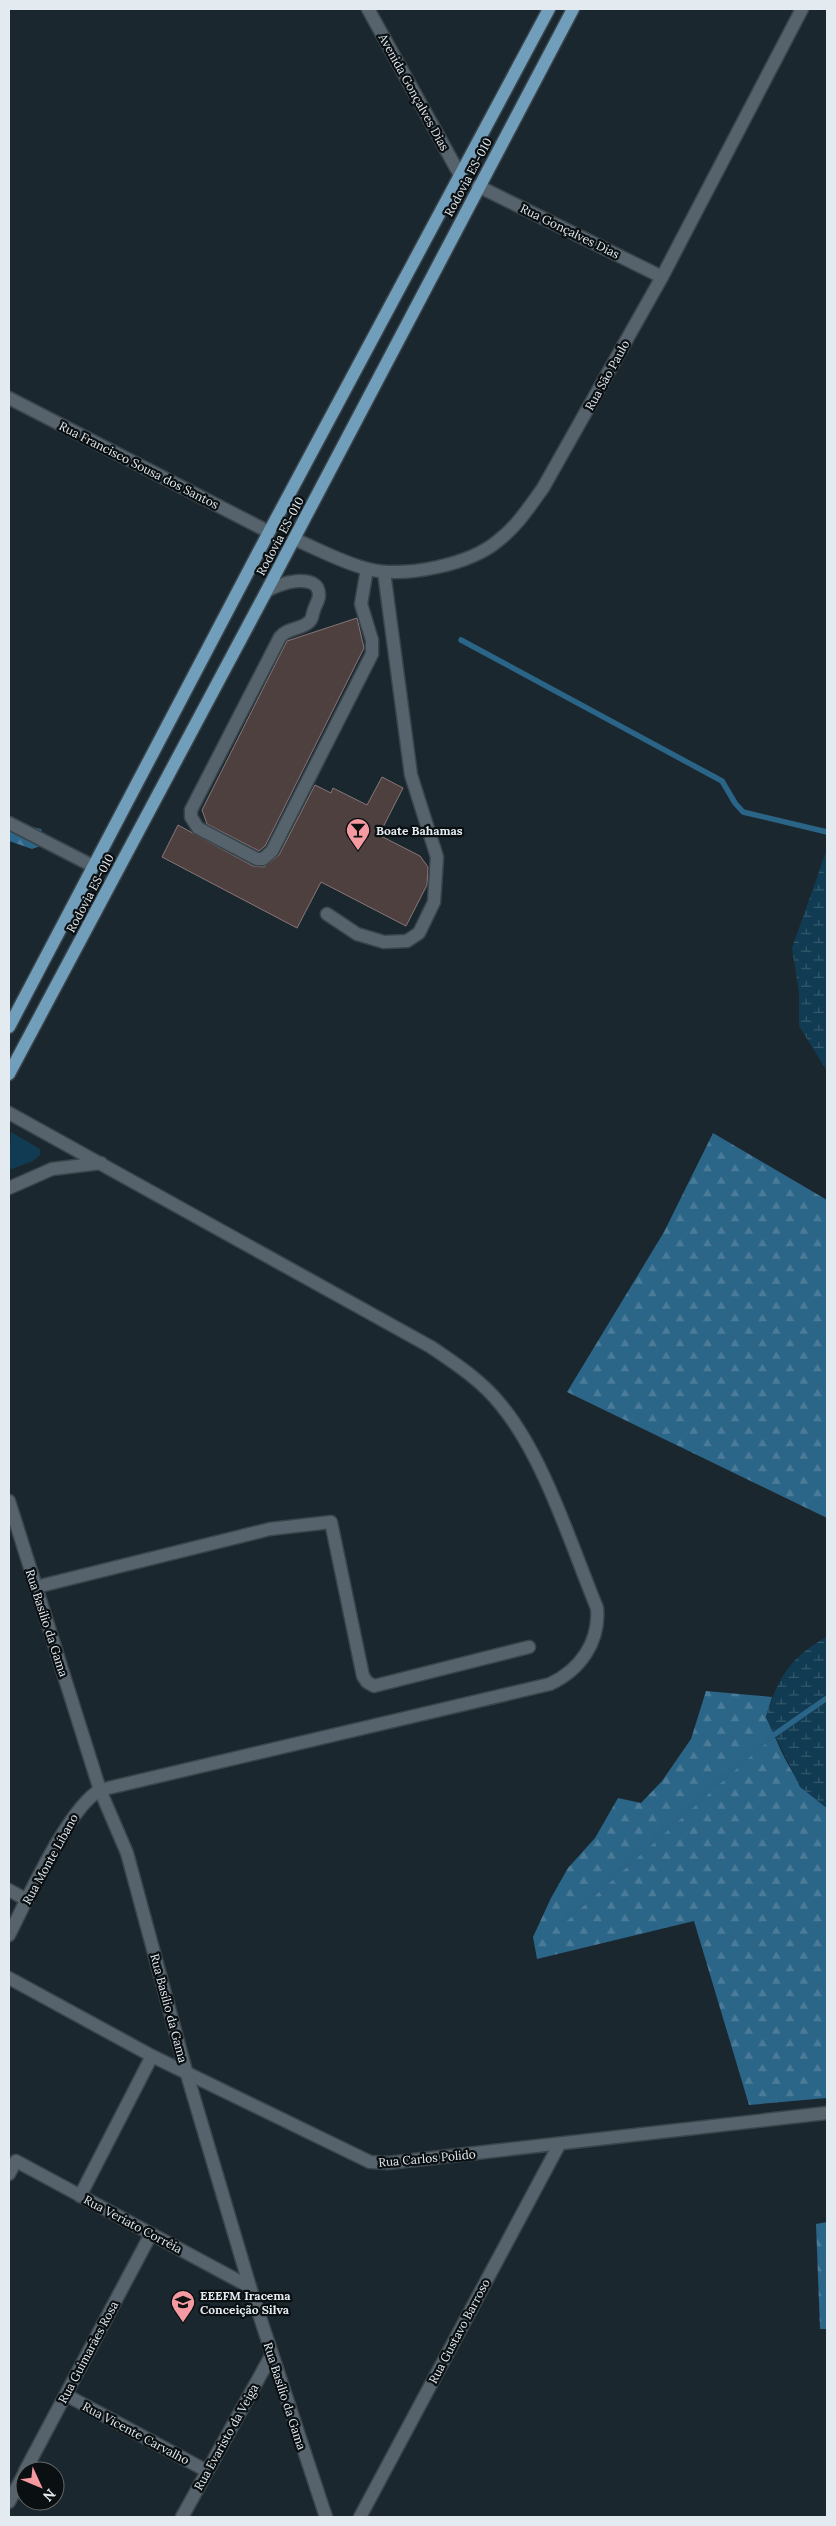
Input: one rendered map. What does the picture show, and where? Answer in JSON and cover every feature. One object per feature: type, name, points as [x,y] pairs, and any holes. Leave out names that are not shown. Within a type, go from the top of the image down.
[{"type":"main road","name":"Rodovia ES-010","points":[[9,1027],[269,532],[549,9]]},
{"type":"main road","name":"Rodovia ES-010","points":[[9,1074],[266,592],[478,186],[573,9]]},
{"type":"street","name":"Avenida Gonçalves Dias","points":[[368,9],[460,175]]},
{"type":"street","name":"Rua São Paulo","points":[[294,539],[367,568],[384,572],[425,570],[474,554],[498,541],[520,519],[543,488],[662,276],[802,9]]},
{"type":"street","name":"Rua Gonçalves Dias","points":[[478,186],[662,276]]},
{"type":"street","name":"Rua Francisco Sousa dos Santos","points":[[9,398],[269,532]]},
{"type":"street","points":[[266,592],[278,584],[294,580],[312,585],[317,589],[319,595],[312,619],[303,626],[288,630],[280,637],[191,810],[191,817],[198,828],[257,859],[263,859],[272,851],[372,654],[372,640],[361,604],[367,568]]},
{"type":"street","points":[[327,914],[357,934],[384,942],[407,941],[419,933],[434,902],[437,857],[411,775],[384,572]]},
{"type":"street","points":[[9,823],[93,866]]},
{"type":"street","points":[[9,1114],[101,1163],[431,1347],[482,1385],[517,1427],[534,1457],[593,1600],[598,1620],[593,1639],[584,1658],[563,1678],[550,1684],[100,1790]]},
{"type":"street","points":[[9,1188],[52,1169],[101,1163]]},
{"type":"street","name":"Rua Basílio da Gama","points":[[9,1501],[100,1790],[127,1853],[186,2072],[250,2287],[271,2356],[326,2517]]},
{"type":"street","points":[[36,1587],[270,1529],[331,1522],[364,1676],[367,1682],[374,1686],[529,1647]]},
{"type":"street","name":"Rua Monte Líbano","points":[[9,1935],[72,1817],[89,1796],[100,1790]]},
{"type":"street","points":[[9,1890],[27,1900]]},
{"type":"street","name":"Rua Carlos Polido","points":[[9,1978],[152,2056],[370,2162],[388,2163],[559,2145],[827,2113]]},
{"type":"street","points":[[80,2196],[152,2056]]},
{"type":"street","name":"Rua Gustavo Barroso","points":[[360,2517],[559,2145]]},
{"type":"street","name":"Rua Veriato Corrêia","points":[[9,2174],[16,2161],[250,2287]]},
{"type":"street","name":"Rua Guimarães Rosa","points":[[30,2461],[151,2234]]},
{"type":"street","name":"Rua Evaristo da Veiga","points":[[182,2517],[271,2356]]},
{"type":"street","name":"Rua Vicente Carvalho","points":[[66,2395],[207,2471]]},
{"type":"street","name":"Rua Guimarães Rosa","points":[[9,2502],[15,2490]]},
{"type":"green space","points":[[9,822],[41,829],[46,844],[32,849],[9,841]]},
{"type":"green space","points":[[827,849],[827,1071],[799,1026],[799,993],[792,948]]},
{"type":"green space","points":[[11,1132],[40,1149],[40,1155],[33,1161],[9,1170]]},
{"type":"green space","points":[[713,1133],[827,1200],[827,1518],[567,1392],[664,1232]]},
{"type":"green space","points":[[827,1637],[827,1808],[800,1787],[766,1717],[781,1679],[788,1669],[804,1652]]},
{"type":"green space","points":[[706,1691],[772,1697],[766,1717],[784,1756],[805,1788],[827,1808],[827,2098],[749,2105],[694,1921],[537,1959],[533,1937],[551,1898],[568,1868],[595,1838],[618,1798],[641,1803],[662,1781],[691,1739]]},
{"type":"green space","points":[[827,2222],[827,2329],[820,2329],[816,2224]]},
{"type":"building","points":[[357,618],[364,648],[265,846],[259,851],[207,824],[202,810],[287,641]]},
{"type":"building","points":[[382,777],[403,788],[379,835],[420,856],[428,867],[427,885],[406,926],[321,882],[297,928],[162,857],[178,825],[253,866],[264,867],[279,855],[315,785],[331,793],[333,788],[367,805]]},
{"type":"waterway","points":[[461,640],[722,781],[735,803],[743,812],[827,832]]},
{"type":"waterway","points":[[564,1920],[758,1746],[827,1698]]},
{"type":"place","name":"Boate Bahamas","points":[[358,851]]},
{"type":"place","name":"EEEFM Iracema Conceição Silva","points":[[183,2323]]}]
